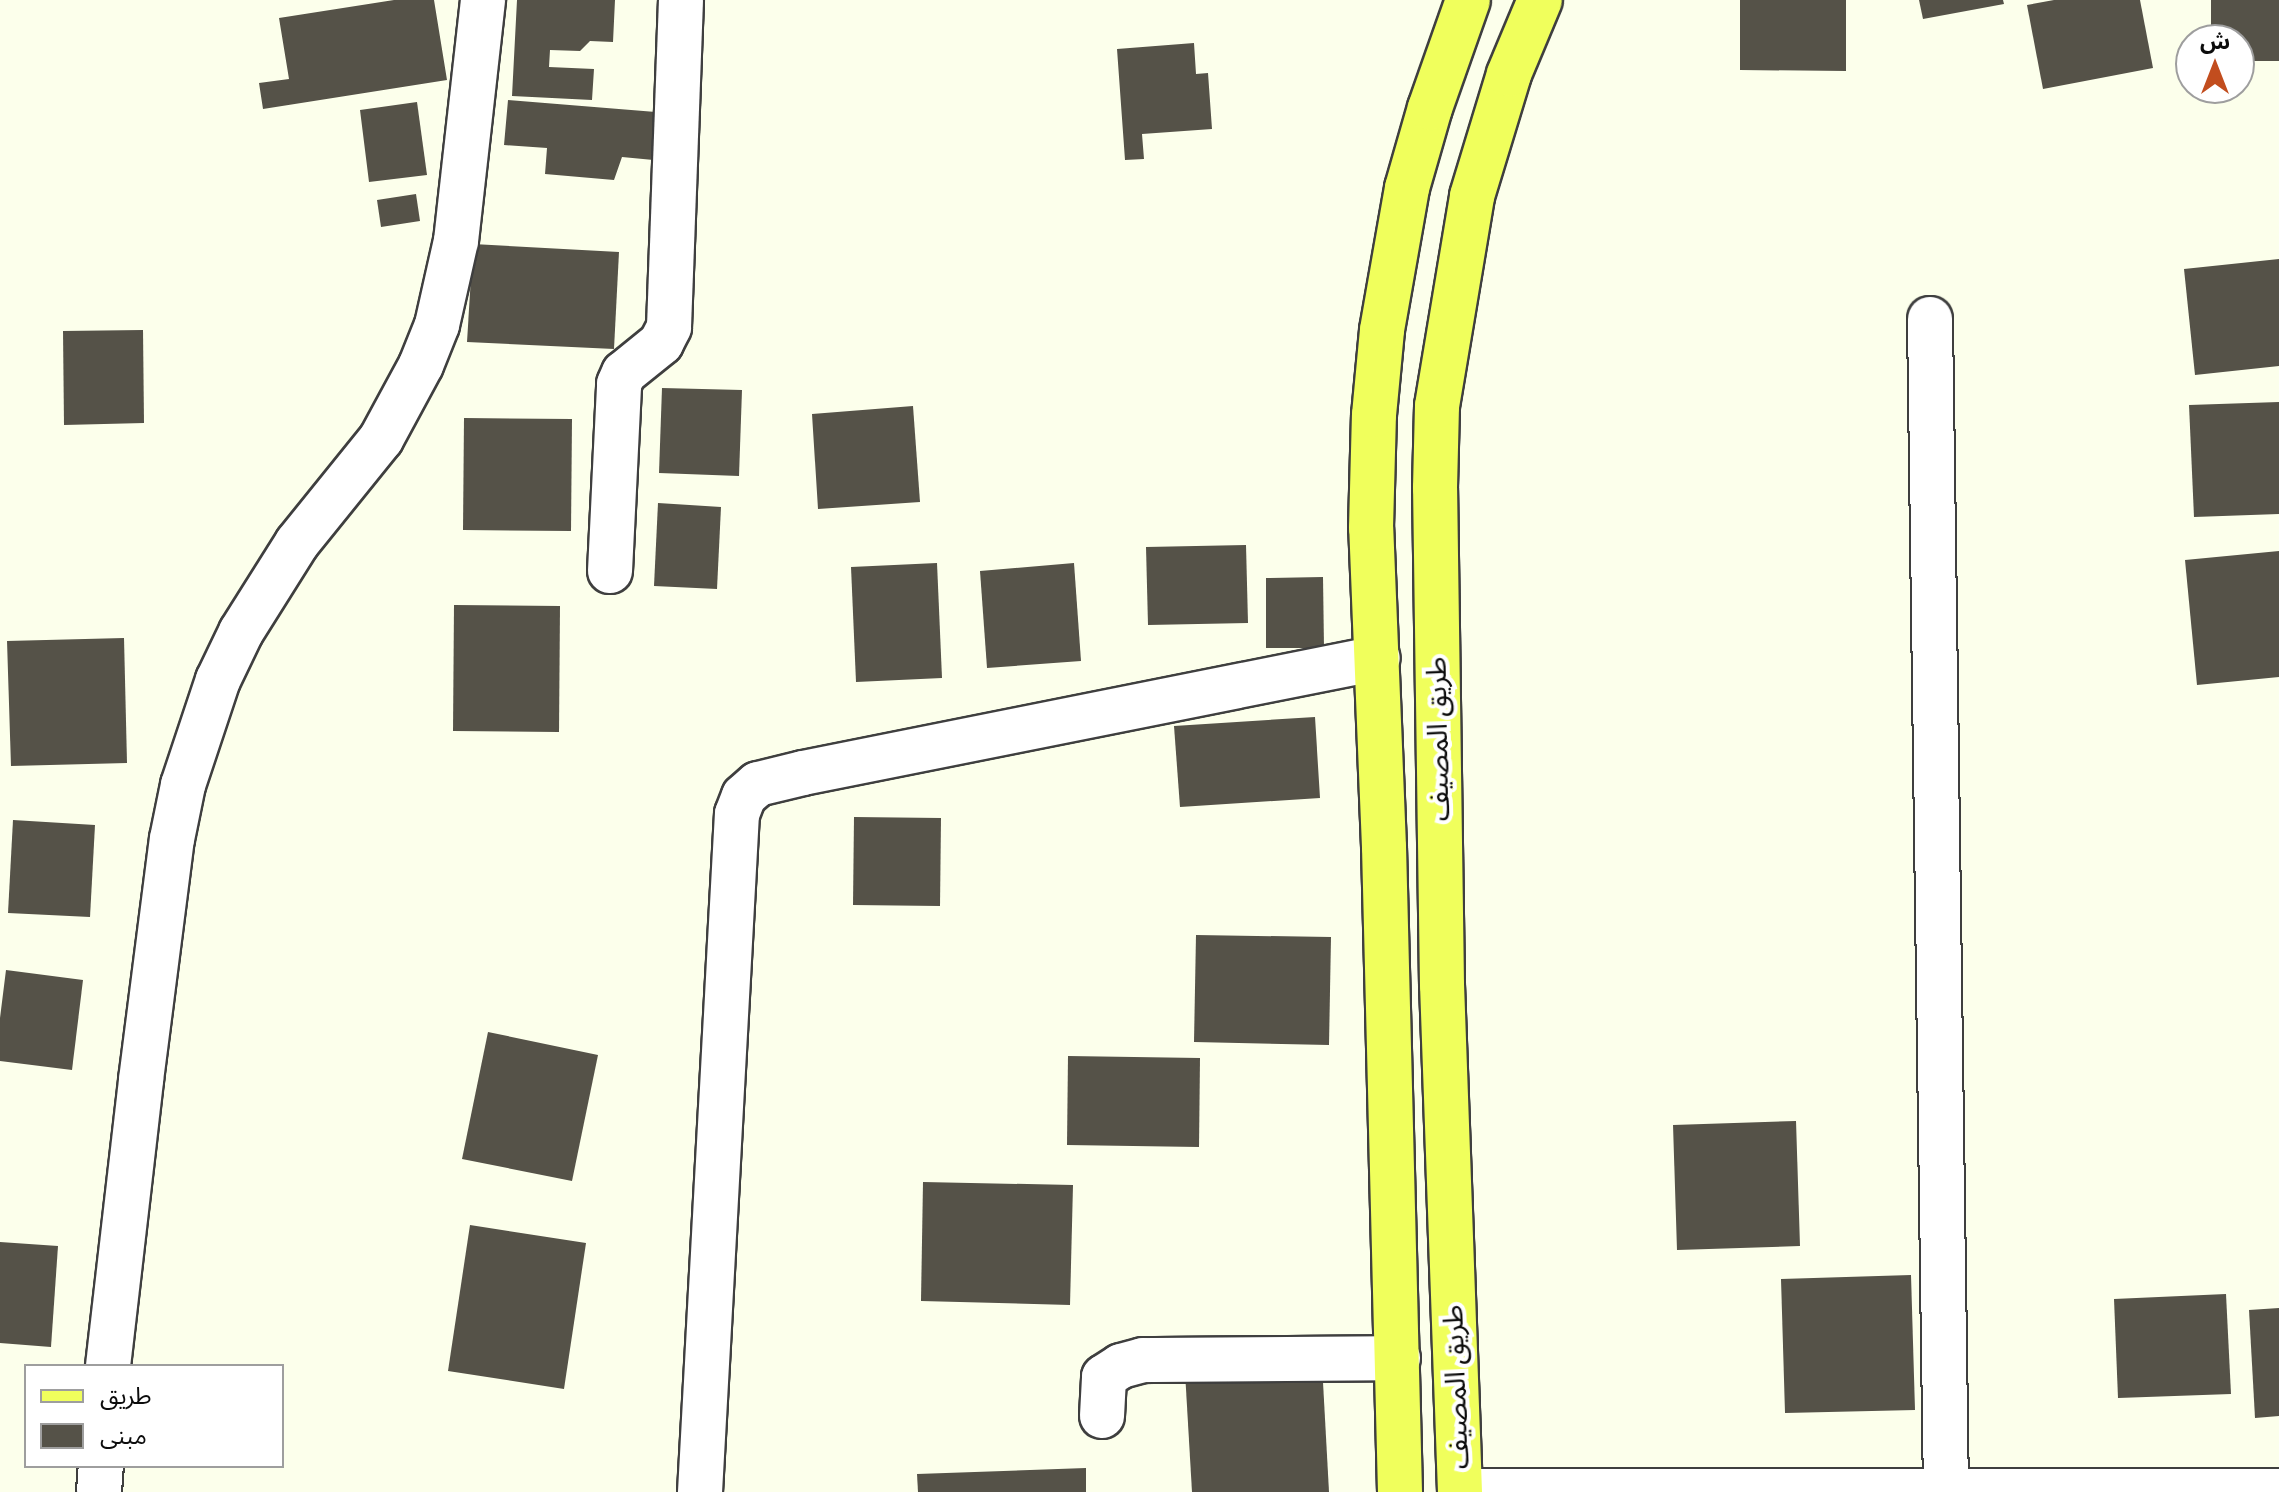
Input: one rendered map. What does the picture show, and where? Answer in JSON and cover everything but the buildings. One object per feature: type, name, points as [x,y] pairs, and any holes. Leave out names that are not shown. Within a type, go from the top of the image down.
[{"type":"main road","name":"طريق المصيف","points":[[1400,1492],[1378,658],[1371,528],[1382,330],[1407,188],[1430,108],[1468,0]]},
{"type":"main road","name":"طريق المصيف","points":[[1460,1492],[1442,985],[1435,488],[1437,406],[1472,196],[1509,74],[1540,0]]},
{"type":"street","points":[[108,1364],[172,839],[183,785],[198,731],[241,632],[297,543],[381,439],[402,404],[432,339],[449,284],[456,241],[483,0]]},
{"type":"street","points":[[610,571],[619,384],[624,373],[661,343],[669,327],[681,0]]},
{"type":"street","points":[[1930,319],[1946,1491]]},
{"type":"street","points":[[700,1492],[737,814],[744,796],[758,784],[803,773],[1378,658]]},
{"type":"street","points":[[1102,1416],[1104,1377],[1121,1366],[1143,1360],[1398,1358]]},
{"type":"street","points":[[99,1492],[101,1468]]},
{"type":"street","points":[[1460,1492],[2279,1491]]}]
